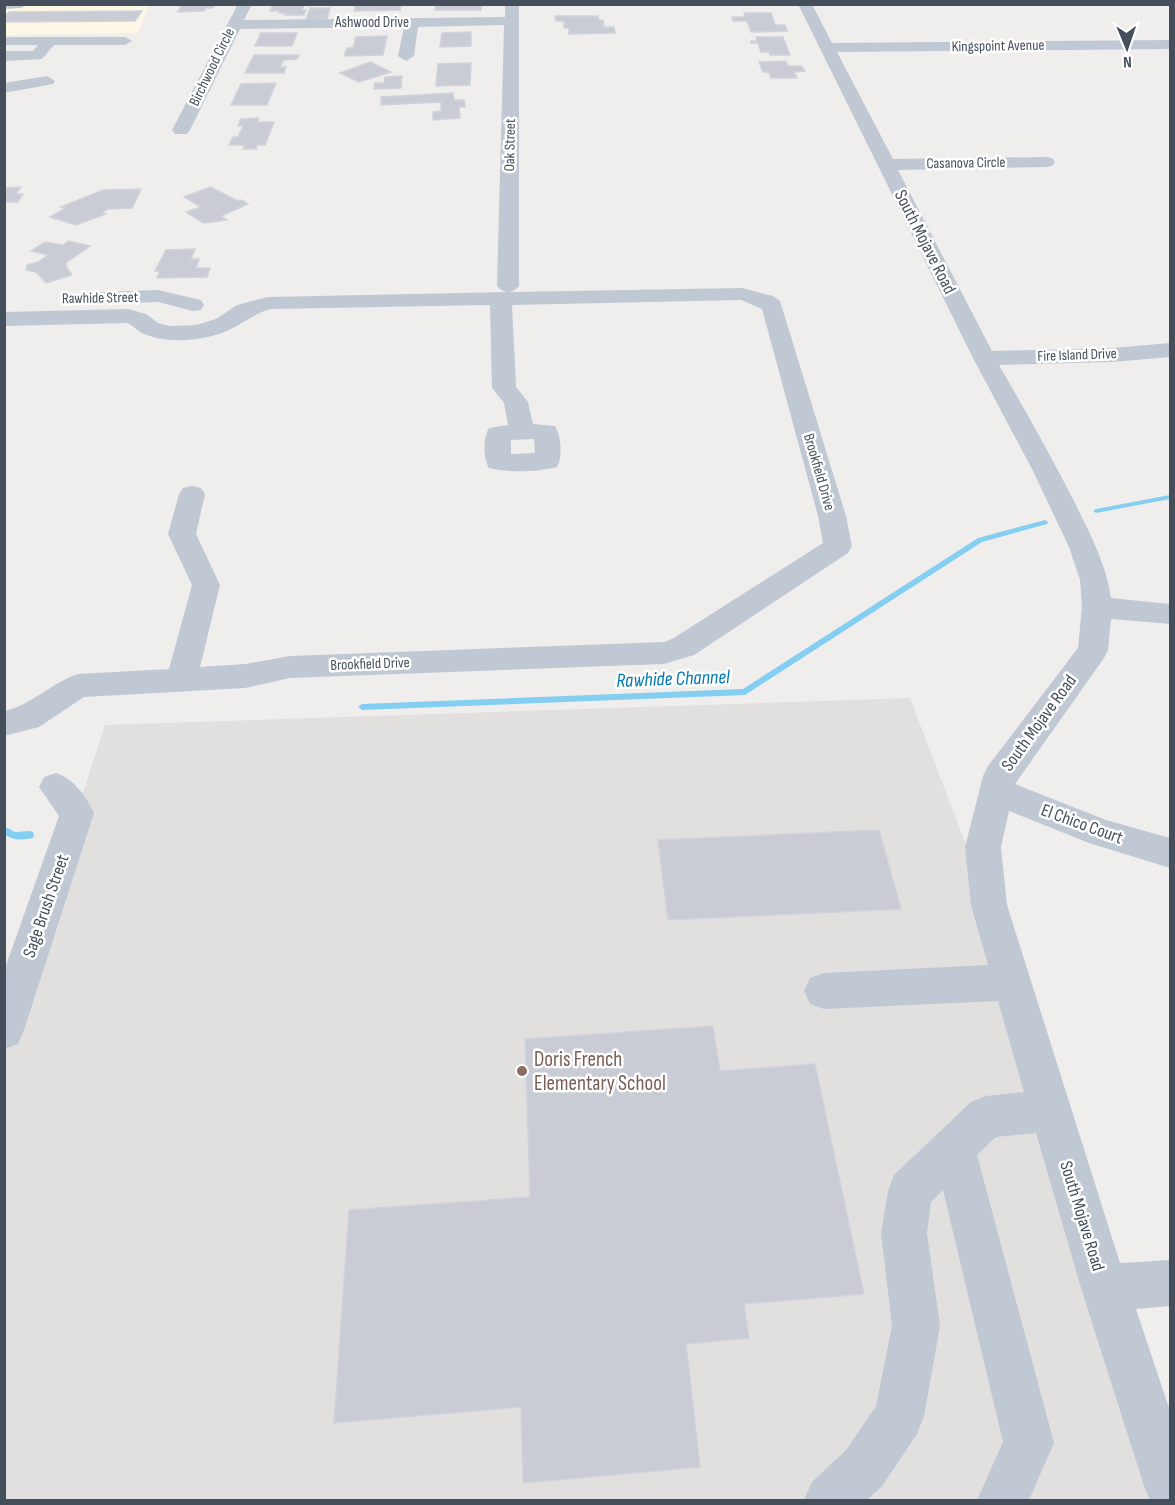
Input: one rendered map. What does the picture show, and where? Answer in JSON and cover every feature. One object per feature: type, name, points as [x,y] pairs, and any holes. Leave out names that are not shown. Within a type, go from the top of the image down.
[{"type":"street","points":[[4,5],[21,4]]},
{"type":"street","name":"Birchwood Circle","points":[[181,130],[244,4]]},
{"type":"street","name":"South Mojave Road","points":[[805,4],[984,358],[1046,471],[1083,547],[1094,580],[1097,607],[1093,650],[1000,776],[983,847],[989,905],[1104,1288],[1170,1486]]},
{"type":"street","name":"Ashwood Drive","points":[[233,24],[412,22],[512,13]]},
{"type":"street","name":"Oak Street","points":[[512,13],[504,292],[504,388],[516,402],[522,432]]},
{"type":"street","points":[[406,56],[412,22]]},
{"type":"street","points":[[4,41],[125,40]]},
{"type":"street","points":[[4,56],[37,56],[50,41]]},
{"type":"street","name":"Kingspoint Avenue","points":[[826,48],[1170,45]]},
{"type":"street","points":[[4,88],[47,81]]},
{"type":"street","name":"Casanova Circle","points":[[885,165],[1046,162]]},
{"type":"street","name":"Brookfield Drive","points":[[4,319],[128,316],[160,331],[197,332],[224,324],[245,310],[268,303],[504,292],[742,294],[765,301],[772,306],[832,516],[838,546],[683,647],[664,652],[290,667],[244,676],[78,686],[28,718],[4,724]]},
{"type":"street","name":"Rawhide Street","points":[[4,300],[158,296],[194,305]]},
{"type":"street","name":"Fire Island Drive","points":[[984,358],[1112,355],[1170,350]]},
{"type":"street","points":[[182,679],[206,585],[182,534],[192,494]]},
{"type":"street","points":[[1097,607],[1170,614]]},
{"type":"street","name":"Sage Brush Street","points":[[4,1030],[77,813],[56,788]]},
{"type":"street","name":"El Chico Court","points":[[996,791],[1101,833],[1170,854]]},
{"type":"street","points":[[824,991],[1012,982]]},
{"type":"street","points":[[830,1500],[864,1468],[899,1416],[916,1326],[904,1233],[910,1191],[986,1117],[1050,1110]]},
{"type":"street","points":[[954,1148],[1029,1443],[1003,1500]]},
{"type":"street","points":[[1104,1288],[1170,1283]]},
{"type":"shaded area","points":[[4,5],[149,5],[138,33],[5,35]]},
{"type":"shaded area","name":"Doris French Elementary School","points":[[910,698],[989,905],[1170,1500],[5,1500],[5,1032],[105,725]]},
{"type":"building","points":[[182,4],[218,4],[204,11],[178,12]]},
{"type":"building","points":[[356,4],[401,4],[400,10],[354,11]]},
{"type":"building","points":[[436,4],[481,4],[481,10],[435,10]]},
{"type":"building","points":[[273,5],[304,5],[302,10],[306,10],[304,15],[284,15],[285,13],[279,13],[280,11],[270,11]]},
{"type":"building","points":[[310,8],[330,8],[327,19],[306,20]]},
{"type":"building","points":[[142,11],[135,21],[4,22],[4,16],[9,12]]},
{"type":"building","points":[[744,13],[771,13],[775,25],[785,25],[787,31],[751,32],[747,21],[733,21],[732,17],[745,17]]},
{"type":"building","points":[[555,16],[598,16],[599,20],[603,20],[604,27],[614,27],[615,33],[569,34],[569,28],[564,28],[564,21],[556,21]]},
{"type":"building","points":[[471,32],[471,46],[440,47],[442,33]]},
{"type":"building","points":[[261,33],[297,33],[292,46],[255,46]]},
{"type":"building","points":[[387,36],[383,55],[344,56],[347,48],[353,48],[356,37]]},
{"type":"building","points":[[756,37],[783,37],[790,55],[770,55],[769,52],[761,52],[758,43],[751,43],[751,41],[757,41]]},
{"type":"building","points":[[254,55],[299,55],[297,59],[284,60],[280,67],[286,67],[284,73],[245,73]]},
{"type":"building","points":[[786,61],[788,66],[802,66],[805,71],[794,72],[797,78],[771,78],[769,72],[763,72],[759,62]]},
{"type":"building","points":[[370,62],[391,72],[359,82],[340,73]]},
{"type":"building","points":[[471,63],[470,85],[436,86],[438,64]]},
{"type":"building","points":[[402,76],[401,88],[374,89],[375,83],[384,83],[385,77]]},
{"type":"building","points":[[276,83],[267,105],[231,105],[241,84]]},
{"type":"building","points":[[453,93],[454,100],[464,100],[465,107],[459,107],[460,118],[433,120],[433,112],[441,111],[441,102],[381,105],[381,97]]},
{"type":"building","points":[[259,118],[257,122],[274,122],[265,145],[257,145],[256,149],[243,149],[245,145],[229,145],[233,137],[238,137],[243,126],[238,126],[241,119]]},
{"type":"building","points":[[21,187],[16,194],[23,194],[18,202],[4,202],[4,188]]},
{"type":"building","points":[[210,187],[248,204],[221,216],[227,220],[203,223],[186,212],[201,207],[184,197]]},
{"type":"building","points":[[141,189],[132,208],[108,209],[102,213],[106,214],[76,225],[50,217],[66,208],[61,207],[103,190]]},
{"type":"building","points":[[68,241],[90,246],[67,262],[66,266],[72,275],[46,283],[36,272],[26,270],[27,265],[38,262],[48,255],[31,251],[45,242],[63,245]]},
{"type":"building","points":[[195,249],[191,259],[199,259],[196,268],[210,268],[207,277],[157,278],[160,271],[155,271],[166,250]]},
{"type":"building","points":[[879,830],[901,909],[668,920],[658,840]]},
{"type":"building","points":[[713,1026],[720,1071],[815,1064],[864,1294],[744,1304],[749,1338],[686,1344],[700,1467],[523,1483],[521,1407],[334,1423],[349,1210],[530,1197],[525,1039]]},
{"type":"waterway","name":"Rawhide Channel","points":[[1096,511],[1170,497]]},
{"type":"waterway","name":"Rawhide Channel","points":[[362,707],[745,692],[980,540],[1045,522]]},
{"type":"waterway","name":"Rawhide Channel","points":[[4,829],[13,836],[30,835]]},
{"type":"place","name":"Doris French Elementary School","points":[[522,1071]]}]
